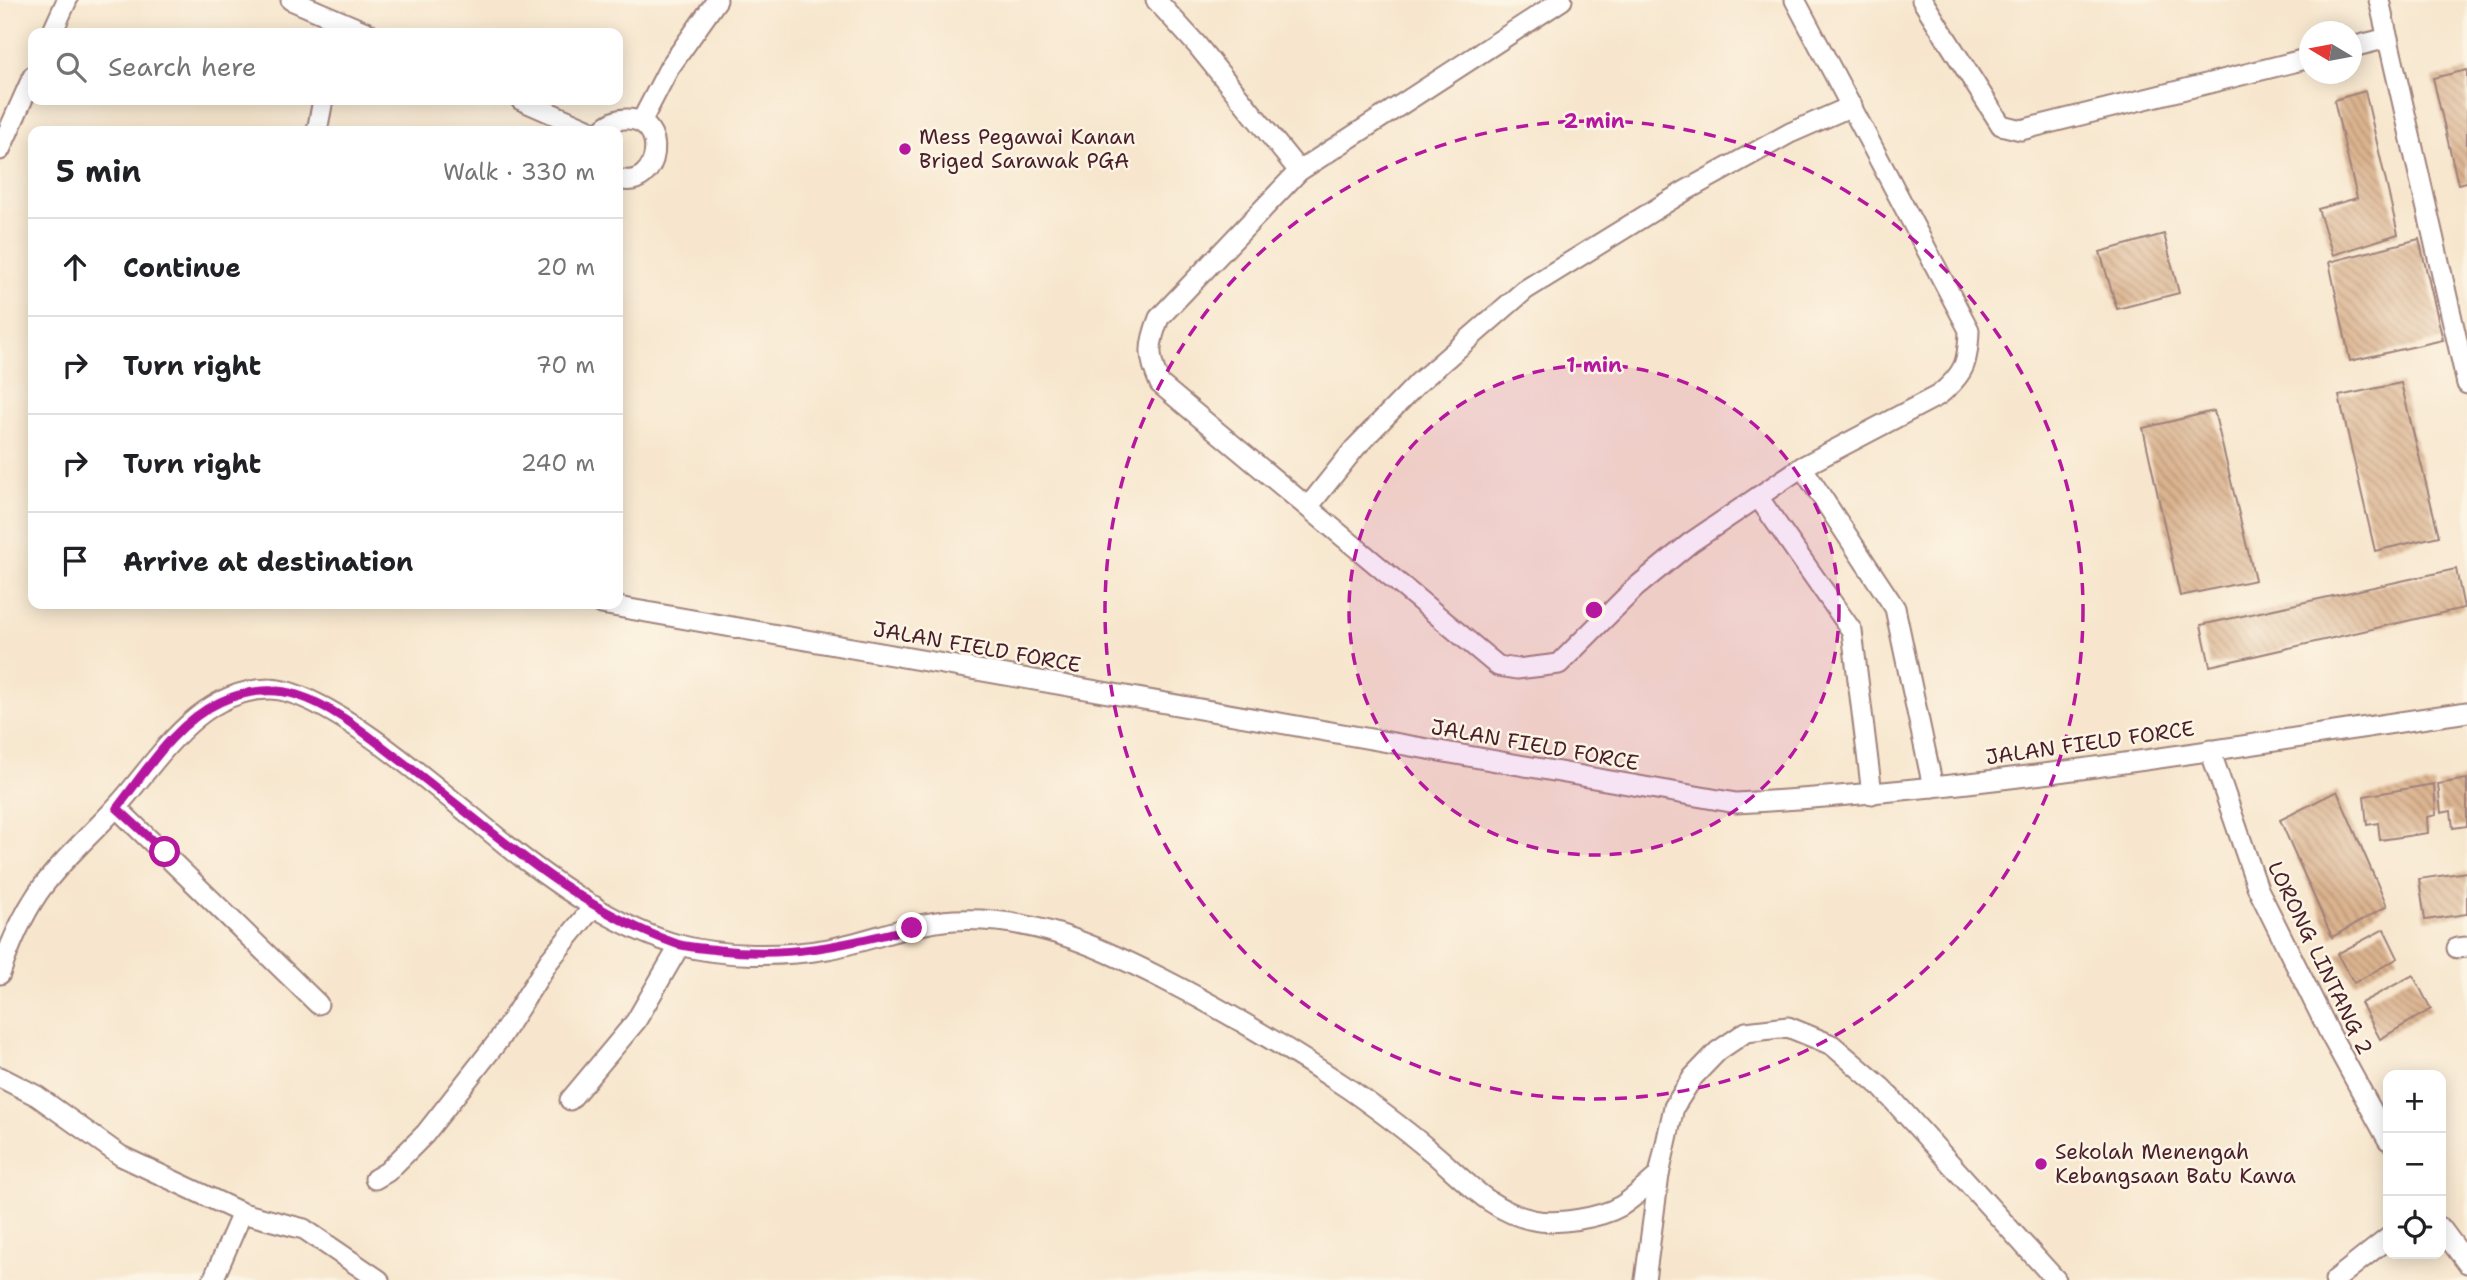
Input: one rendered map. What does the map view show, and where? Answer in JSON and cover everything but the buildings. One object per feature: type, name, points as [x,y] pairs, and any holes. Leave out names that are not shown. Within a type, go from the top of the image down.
[{"type":"street","points":[[54,28],[67,0]]},
{"type":"street","points":[[291,0],[337,27]]},
{"type":"street","points":[[641,122],[669,68],[718,0]]},
{"type":"street","points":[[1156,0],[1198,46],[1299,171]]},
{"type":"street","points":[[1562,0],[1299,171],[1159,318],[1151,338],[1150,361],[1160,384],[1498,666],[1517,669],[1559,664],[1634,588],[1690,543],[1802,467],[1939,395],[1956,380],[1968,361],[1969,330],[1795,0]]},
{"type":"street","points":[[1922,0],[2001,125],[2021,130],[2299,60]]},
{"type":"street","points":[[2379,0],[2467,384]]},
{"type":"street","points":[[2362,44],[2388,38]]},
{"type":"street","points":[[0,150],[28,87]]},
{"type":"street","points":[[318,126],[322,105]]},
{"type":"street","points":[[532,105],[581,126]]},
{"type":"street","points":[[1308,507],[1355,447],[1418,383],[1525,290],[1685,191],[1790,133],[1852,106]]},
{"type":"street","points":[[608,126],[617,119],[641,122],[656,140],[653,164],[635,179],[623,179]]},
{"type":"street","points":[[1802,467],[1895,607],[1933,787]]},
{"type":"street","points":[[1758,497],[1852,631],[1872,794]]},
{"type":"street","name":"JALAN FIELD FORCE","points":[[623,608],[1736,803],[1933,787],[2467,712]]},
{"type":"street","points":[[0,974],[38,893],[117,808],[166,747],[197,716],[221,701],[270,689],[296,694],[316,702],[377,743],[524,859],[594,906],[623,922],[680,945],[782,954],[827,949],[949,920],[991,920],[1034,925],[1094,944],[1249,1025],[1351,1091],[1431,1151],[1477,1193],[1513,1214],[1539,1222],[1580,1217],[1619,1207],[1659,1175]]},
{"type":"street","name":"LORONG LINTANG 2","points":[[2210,750],[2258,889],[2330,1034],[2384,1133]]},
{"type":"street","points":[[117,808],[318,1003]]},
{"type":"street","points":[[375,1179],[387,1172],[425,1134],[498,1041],[549,961],[594,906]]},
{"type":"street","points":[[570,1100],[636,1021],[680,945]]},
{"type":"street","points":[[1645,1280],[1659,1175],[1674,1107],[1693,1077],[1718,1051],[1746,1032],[1788,1027],[1832,1045],[1882,1088],[2056,1280]]},
{"type":"street","points":[[0,1077],[37,1096],[121,1156],[242,1213],[304,1230],[379,1280]]},
{"type":"street","points":[[213,1280],[242,1213]]},
{"type":"street","points":[[2446,1235],[2467,1263]]},
{"type":"street","points":[[2335,1280],[2383,1242]]},
{"type":"place","name":"Mess Pegawai Kanan Briged Sarawak PGA","points":[[905,149]]},
{"type":"place","name":"Sekolah Menengah Kebangsaan Batu Kawa","points":[[2041,1164]]},
{"type":"route","points":[[165,852],[117,808],[166,747],[197,716],[221,701],[270,689],[296,694],[316,702],[377,743],[454,801],[524,859],[594,906],[623,922],[680,945],[734,952],[782,954],[827,949],[912,928]]}]
